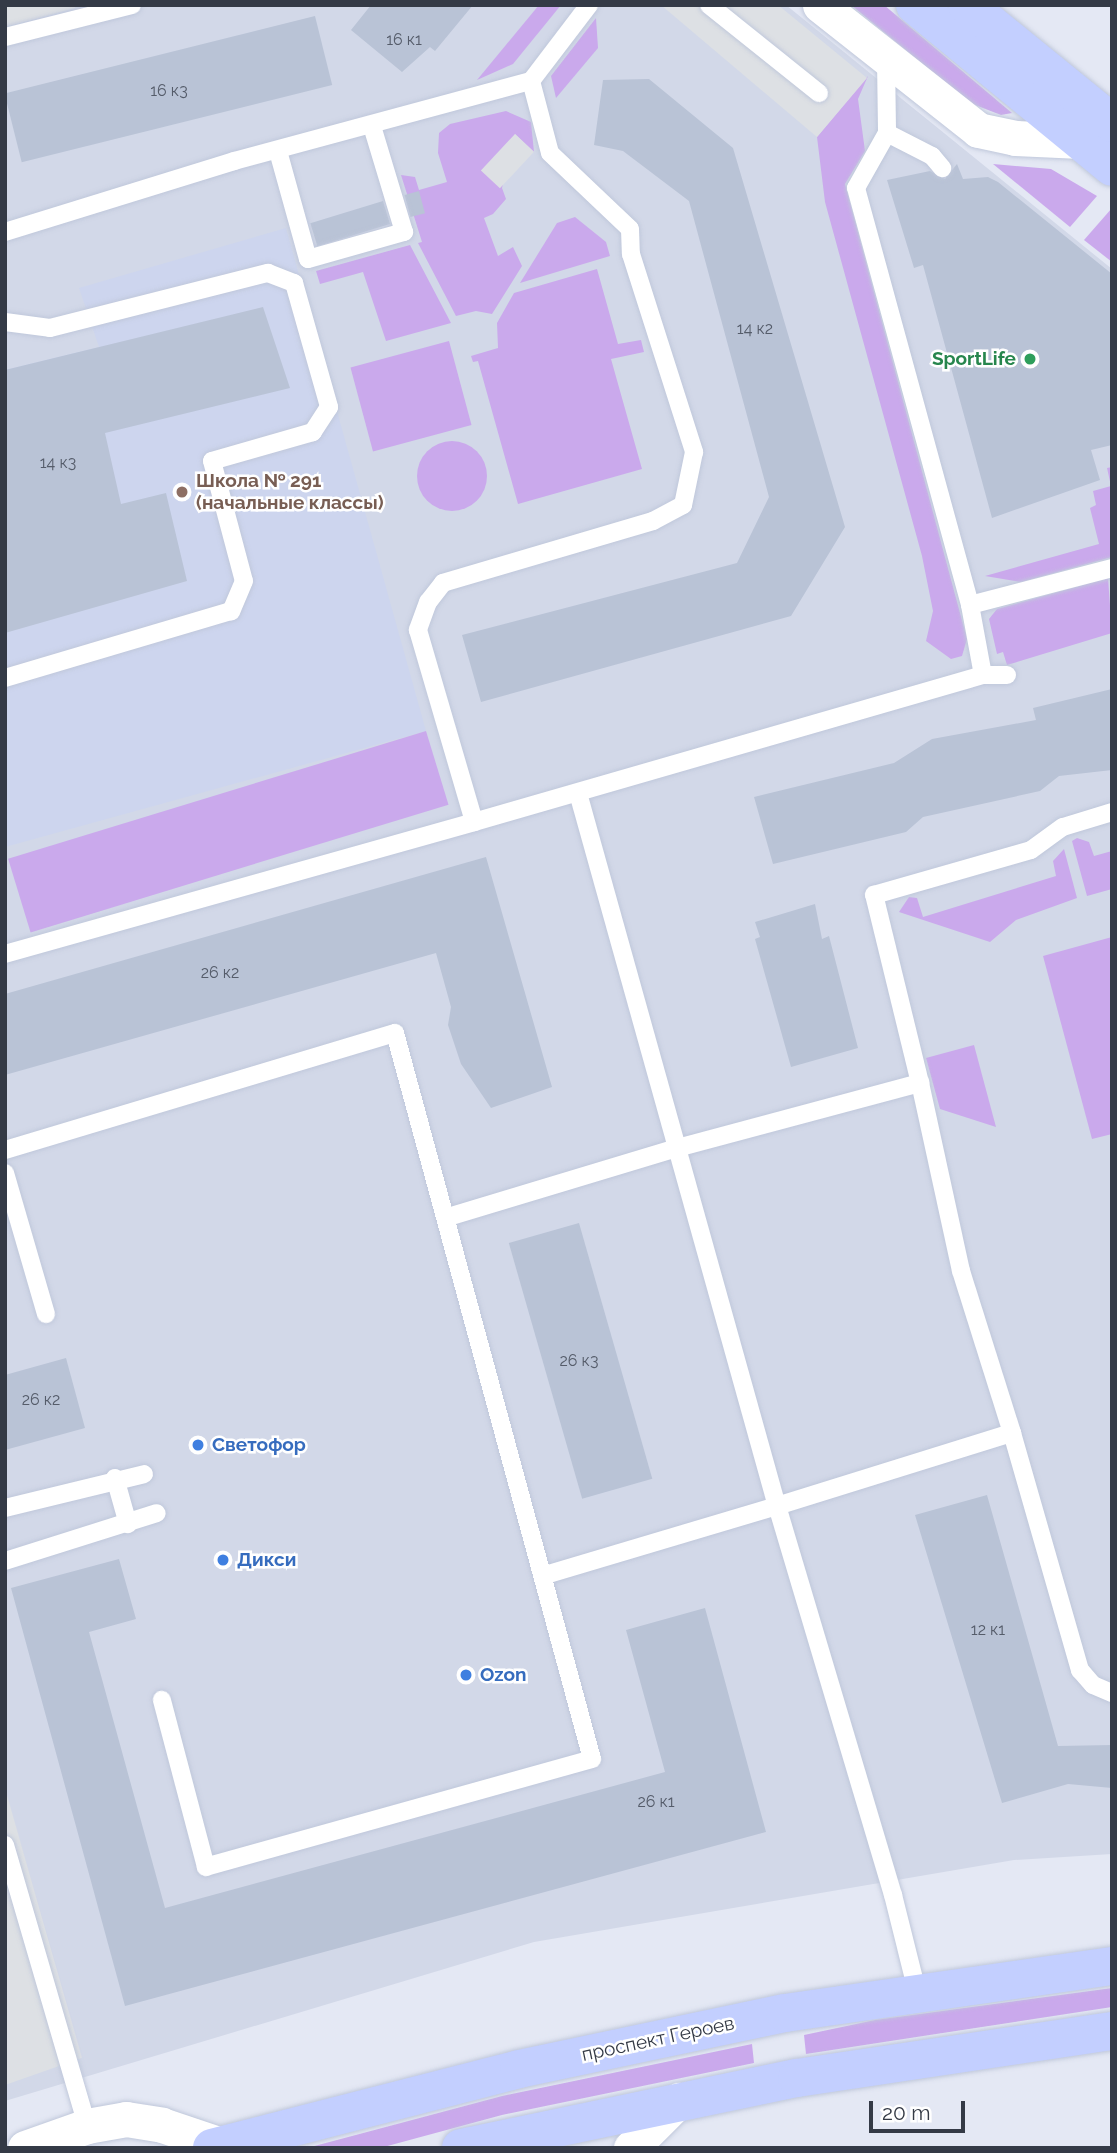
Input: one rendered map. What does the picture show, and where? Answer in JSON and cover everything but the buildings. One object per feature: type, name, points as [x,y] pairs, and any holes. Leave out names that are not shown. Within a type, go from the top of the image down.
[{"type":"street","points":[[820,5],[978,130],[1015,138],[1096,132]]},
{"type":"street","points":[[915,5],[1096,132]]},
{"type":"street","points":[[967,5],[1096,132],[1112,167]]},
{"type":"street","name":"проспект Героев","points":[[217,2146],[519,2069],[785,2013],[917,1991],[1112,1966]]},
{"type":"street","points":[[461,2148],[679,2100],[933,2055],[1112,2031]]},
{"type":"street","points":[[631,2148],[679,2100]]},
{"type":"street","points":[[25,2148],[88,2126],[126,2119],[162,2125],[217,2146]]},
{"type":"lane","points":[[5,37],[132,5]]},
{"type":"lane","points":[[5,232],[278,151],[531,81],[589,5]]},
{"type":"lane","points":[[709,5],[819,93]]},
{"type":"lane","points":[[886,59],[887,133],[856,188],[970,605],[983,675]]},
{"type":"lane","points":[[474,822],[418,630],[428,602],[443,583],[653,521],[683,505],[694,452],[631,254],[630,229],[550,153],[531,81]]},
{"type":"lane","points":[[278,151],[308,259],[404,232],[372,126]]},
{"type":"lane","points":[[887,133],[932,156],[942,168]]},
{"type":"lane","points":[[5,322],[50,328],[268,273],[294,284],[329,407],[313,432],[212,461],[244,581],[231,611],[5,678]]},
{"type":"lane","points":[[970,605],[1112,568]]},
{"type":"lane","points":[[5,954],[578,793],[983,675],[1007,675]]},
{"type":"lane","points":[[578,793],[777,1506],[893,1895],[917,1991]]},
{"type":"lane","points":[[1112,812],[1063,827],[1031,850],[874,895],[920,1083],[961,1271],[1012,1433],[1080,1670],[1093,1685],[1112,1693]]},
{"type":"lane","points":[[5,1150],[395,1033],[448,1217],[592,1759],[206,1867],[162,1700]]},
{"type":"lane","points":[[448,1217],[677,1148],[920,1083]]},
{"type":"lane","points":[[5,1173],[46,1314]]},
{"type":"lane","points":[[545,1575],[1012,1433]]},
{"type":"lane","points":[[5,1508],[115,1478],[144,1474]]},
{"type":"lane","points":[[115,1478],[128,1524]]},
{"type":"lane","points":[[5,1561],[157,1513]]},
{"type":"lane","points":[[5,1846],[88,2126]]},
{"type":"shaded area","points":[[5,5],[786,5],[1112,269],[1112,1854],[1014,1860],[534,1942],[5,2101]]},
{"type":"shaded area","points":[[75,5],[75,8],[5,27],[5,7]]},
{"type":"shaded area","points":[[539,5],[561,5],[513,64],[477,80]]},
{"type":"shaded area","points":[[661,5],[778,5],[867,78],[817,137]]},
{"type":"shaded area","points":[[851,5],[884,5],[1012,113],[1001,115],[970,103]]},
{"type":"shaded area","points":[[596,18],[598,48],[556,98],[551,76]]},
{"type":"shaded area","points":[[868,76],[858,99],[865,151],[845,184],[967,639],[962,656],[951,659],[926,641],[933,611],[922,556],[825,202],[817,137]]},
{"type":"shaded area","points":[[506,111],[531,122],[534,152],[515,134],[502,188],[506,199],[493,214],[484,218],[498,256],[513,247],[522,266],[492,314],[476,311],[456,316],[418,243],[422,242],[401,175],[415,177],[419,190],[447,182],[438,153],[439,133],[450,124]]},
{"type":"shaded area","points":[[515,134],[534,152],[500,188],[481,171]]},
{"type":"shaded area","points":[[993,164],[1051,169],[1097,196],[1070,227]]},
{"type":"shaded area","points":[[1112,208],[1112,262],[1084,240]]},
{"type":"shaded area","points":[[575,217],[606,242],[610,256],[520,283],[557,223]]},
{"type":"shaded area","name":"Школа № 291 (начальные классы)","points":[[286,228],[426,731],[5,847],[5,370],[99,347],[79,288]]},
{"type":"shaded area","points":[[410,245],[451,323],[386,341],[363,272],[320,284],[316,271]]},
{"type":"shaded area","points":[[597,269],[618,344],[641,340],[644,352],[611,359],[642,469],[518,504],[478,361],[473,362],[471,356],[498,348],[497,323],[514,293]]},
{"type":"shaded area","points":[[449,341],[472,425],[373,451],[350,367]]},
{"type":"shaded area","points":[[452,441],[477,451],[487,476],[477,501],[452,511],[427,501],[417,476],[427,451]]},
{"type":"shaded area","points":[[1112,467],[1112,557],[1021,582],[985,576],[1099,544],[1090,508],[1096,505],[1093,491],[1111,486],[1107,468]]},
{"type":"shaded area","points":[[1108,578],[1112,633],[1007,665],[1003,652],[997,654],[989,619],[997,609]]},
{"type":"shaded area","points":[[426,731],[449,805],[31,932],[8,859]]},
{"type":"shaded area","points":[[1077,838],[1089,842],[1094,856],[1112,851],[1112,889],[1087,896],[1072,841]]},
{"type":"shaded area","points":[[1064,849],[1077,898],[1016,920],[990,942],[899,912],[909,897],[917,898],[923,917],[1056,876],[1053,861]]},
{"type":"shaded area","points":[[1112,937],[1112,1134],[1092,1139],[1043,956]]},
{"type":"shaded area","points":[[974,1045],[996,1127],[940,1109],[926,1058]]},
{"type":"shaded area","points":[[5,1788],[82,2058],[5,2085]]},
{"type":"shaded area","points":[[1112,1988],[1112,2007],[806,2054],[804,2035],[875,2020]]},
{"type":"shaded area","points":[[752,2044],[754,2063],[502,2115],[380,2148],[307,2148],[502,2096]]},
{"type":"place","name":"SportLife","points":[[1030,359]]},
{"type":"place","name":"Школа № 291 (начальные классы)","points":[[182,492]]},
{"type":"place","name":"Светофор","points":[[198,1445]]},
{"type":"place","name":"Дикси","points":[[223,1560]]},
{"type":"place","name":"Ozon","points":[[466,1675]]}]
